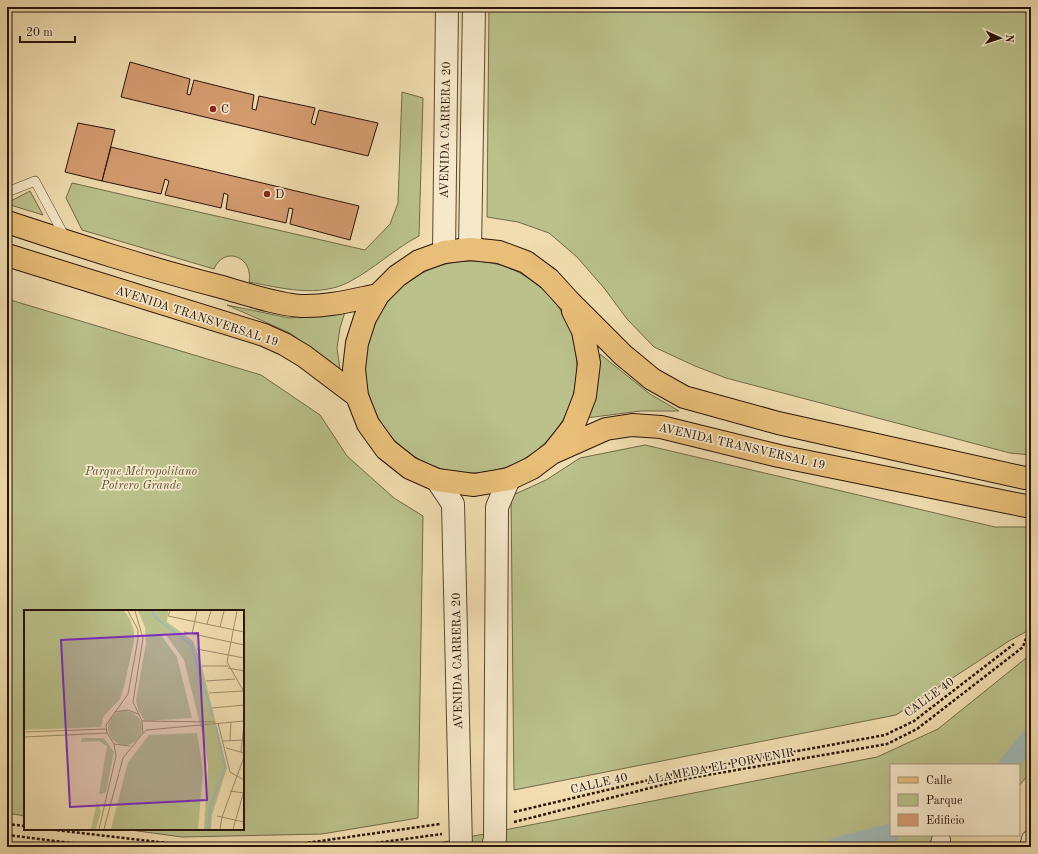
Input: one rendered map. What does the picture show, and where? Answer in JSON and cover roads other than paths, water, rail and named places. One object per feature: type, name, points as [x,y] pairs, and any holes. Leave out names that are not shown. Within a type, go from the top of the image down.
[{"type":"main road","points":[[7,222],[183,277],[301,306],[328,304],[378,295]]},
{"type":"main road","points":[[357,396],[354,369],[356,343],[365,318],[378,295],[397,276],[419,262],[444,252],[470,249],[499,252],[526,262],[549,279],[623,355],[652,379],[684,397],[778,423],[1025,478],[1031,478]]},
{"type":"main road","name":"AVENIDA TRANSVERSAL 19","points":[[7,255],[264,335],[304,356],[357,396],[368,424],[386,449],[410,468],[437,480],[474,485],[510,479],[532,468],[552,453],[606,430],[632,425],[661,427],[779,456],[1031,507]]},
{"type":"main road","points":[[552,453],[573,427],[585,396],[589,363],[583,331],[569,301]]},
{"type":"street","name":"AVENIDA CARRERA 20","points":[[444,252],[447,7]]},
{"type":"street","points":[[470,249],[474,7]]},
{"type":"street","points":[[493,847],[495,820],[497,507],[510,479]]},
{"type":"street","name":"AVENIDA CARRERA 20","points":[[437,480],[454,504],[461,833]]},
{"type":"street","points":[[1029,847],[1031,839]]},
{"type":"lane","points":[[7,192],[34,181],[68,242]]},
{"type":"waterway","points":[[1009,764],[1031,737]]},
{"type":"waterway","points":[[836,847],[890,833]]},
{"type":"place","name":"C","points":[[213,109]]},
{"type":"place","name":"D","points":[[267,194]]},
{"type":"park label","name":"Parque Metropolitano Potrero Grande","points":[[141,478]]}]
